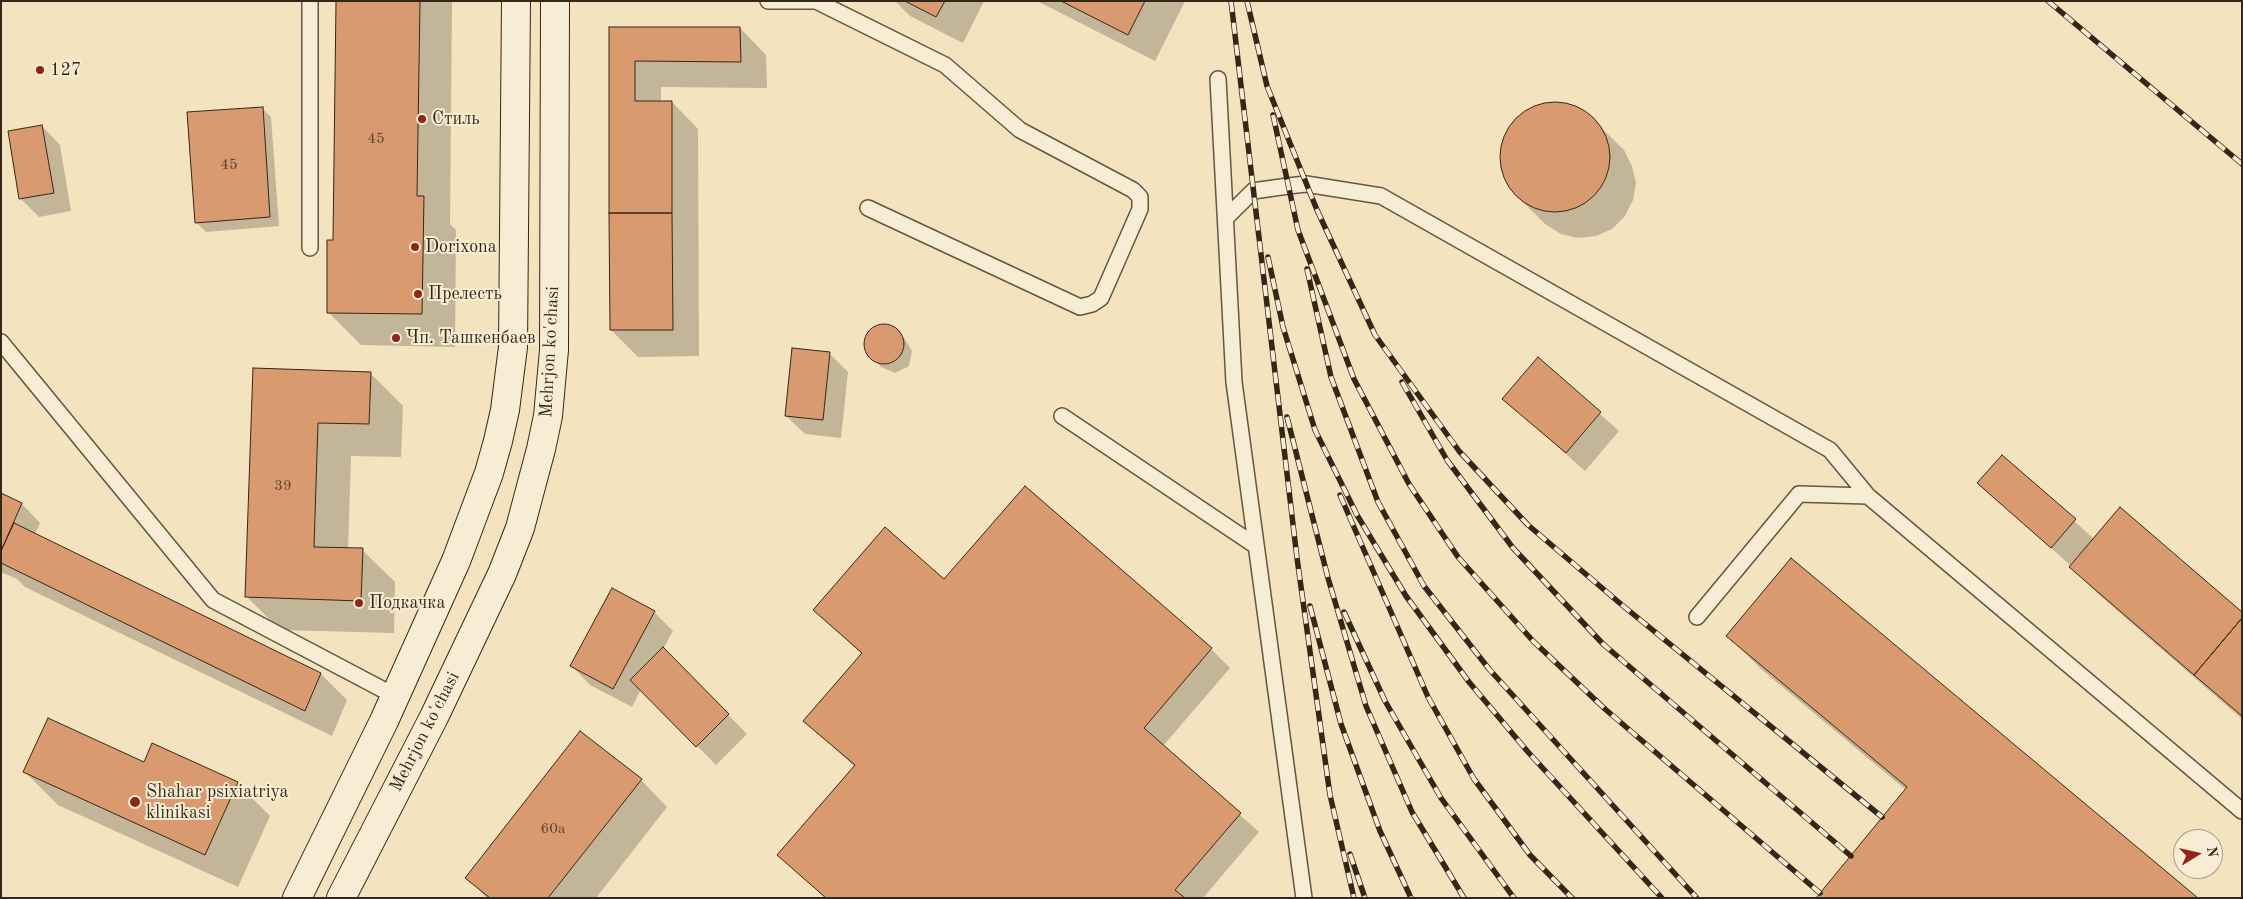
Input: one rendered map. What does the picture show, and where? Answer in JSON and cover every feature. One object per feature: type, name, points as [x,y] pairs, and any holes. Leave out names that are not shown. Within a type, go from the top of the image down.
[{"type":"main road","points":[[297,898],[395,696],[456,560],[474,517],[489,473],[505,410],[513,347],[516,1]]},
{"type":"main road","name":"Mehrjon ko'chasi","points":[[341,898],[434,717],[502,574],[520,528],[535,475],[548,416],[554,350],[555,1]]},
{"type":"main road","points":[[395,696],[434,717]]},
{"type":"lane","points":[[310,1],[310,248]]},
{"type":"lane","points":[[768,1],[818,2],[945,66],[1020,130],[1133,190],[1140,197],[1140,209],[1101,298],[1092,304],[1080,307],[868,208]]},
{"type":"lane","points":[[1218,79],[1234,382],[1304,898]]},
{"type":"lane","points":[[1226,218],[1253,191],[1306,184],[1381,196],[1830,450],[1868,496],[2242,811]]},
{"type":"lane","points":[[1,342],[213,600],[395,696]]},
{"type":"lane","points":[[1062,416],[1256,546]]},
{"type":"lane","points":[[1697,617],[1799,494],[1868,496]]},
{"type":"building","points":[[336,1],[420,1],[417,196],[424,196],[422,314],[327,313],[327,240],[333,240]]},
{"type":"building","points":[[905,1],[945,1],[936,17]]},
{"type":"building","points":[[1061,1],[1145,1],[1128,35]]},
{"type":"building","points":[[609,27],[740,27],[741,62],[635,61],[635,101],[672,101],[672,213],[609,213]]},
{"type":"building","points":[[1555,102],[1576,106],[1594,118],[1606,136],[1610,157],[1606,178],[1594,196],[1576,208],[1555,212],[1534,208],[1516,196],[1504,178],[1500,157],[1504,136],[1516,118],[1534,106]]},
{"type":"building","points":[[263,107],[270,217],[195,223],[187,112]]},
{"type":"building","points":[[42,125],[54,193],[19,199],[8,131]]},
{"type":"building","points":[[609,213],[672,213],[673,330],[610,330]]},
{"type":"building","points":[[884,324],[898,330],[904,344],[898,358],[884,364],[870,358],[864,344],[870,330]]},
{"type":"building","points":[[792,348],[830,352],[823,420],[785,416]]},
{"type":"building","points":[[1538,357],[1601,412],[1566,453],[1502,399]]},
{"type":"building","points":[[253,368],[371,372],[369,424],[318,423],[314,547],[363,548],[361,601],[245,597]]},
{"type":"building","points":[[2002,455],[2076,519],[2051,548],[1977,483]]},
{"type":"building","points":[[1025,486],[1212,648],[1144,728],[1241,813],[1175,890],[1185,898],[826,898],[777,855],[855,765],[803,721],[862,653],[813,610],[885,527],[944,579]]},
{"type":"building","points":[[1,493],[22,503],[1,551]]},
{"type":"building","points":[[2120,507],[2242,612],[2242,618],[2194,675],[2069,567]]},
{"type":"building","points":[[14,523],[321,673],[305,711],[1,563],[1,551]]},
{"type":"building","points":[[1791,558],[2198,898],[1816,898],[1907,787],[1726,636]]},
{"type":"building","points":[[612,588],[655,611],[613,689],[570,666]]},
{"type":"building","points":[[2242,618],[2242,716],[2194,675]]},
{"type":"building","points":[[663,647],[729,714],[696,747],[630,680]]},
{"type":"building","points":[[48,718],[144,762],[152,743],[238,782],[205,855],[23,772]]},
{"type":"building","points":[[580,731],[642,779],[548,898],[490,898],[465,878]]},
{"type":"railway","points":[[1231,1],[1297,558],[1330,795],[1354,898]]},
{"type":"railway","points":[[1247,1],[1267,86],[1317,210],[1375,335],[1459,451],[1528,525],[1622,605],[1882,817]]},
{"type":"railway","points":[[2048,1],[2242,164]]},
{"type":"railway","points":[[1273,115],[1298,230],[1354,379],[1409,484],[1458,557],[1533,641],[1605,709],[1820,893]]},
{"type":"railway","points":[[1268,257],[1283,327],[1315,430],[1357,515],[1406,596],[1469,682],[1528,752],[1662,898]]},
{"type":"railway","points":[[1307,269],[1331,377],[1378,502],[1424,586],[1489,669],[1696,897]]},
{"type":"railway","points":[[1402,382],[1447,460],[1513,548],[1603,644],[1851,856]]},
{"type":"railway","points":[[1287,417],[1328,578],[1366,706],[1412,812],[1464,898]]},
{"type":"railway","points":[[1340,495],[1428,697],[1474,779],[1530,855],[1572,898]]},
{"type":"railway","points":[[1310,606],[1341,724],[1380,831],[1411,898]]},
{"type":"railway","points":[[1344,612],[1385,701],[1441,798],[1514,898]]},
{"type":"railway","points":[[1350,854],[1365,898]]},
{"type":"place","name":"127","points":[[40,70]]},
{"type":"place","name":"Стиль","points":[[422,119]]},
{"type":"place","name":"Dorixona","points":[[415,247]]},
{"type":"place","name":"Прелесть","points":[[418,294]]},
{"type":"place","name":"Чп. Ташкенбаев","points":[[396,338]]},
{"type":"place","name":"Подкачка","points":[[359,603]]},
{"type":"place","name":"Shahar psixiatriya klinikasi","points":[[135,802]]}]
